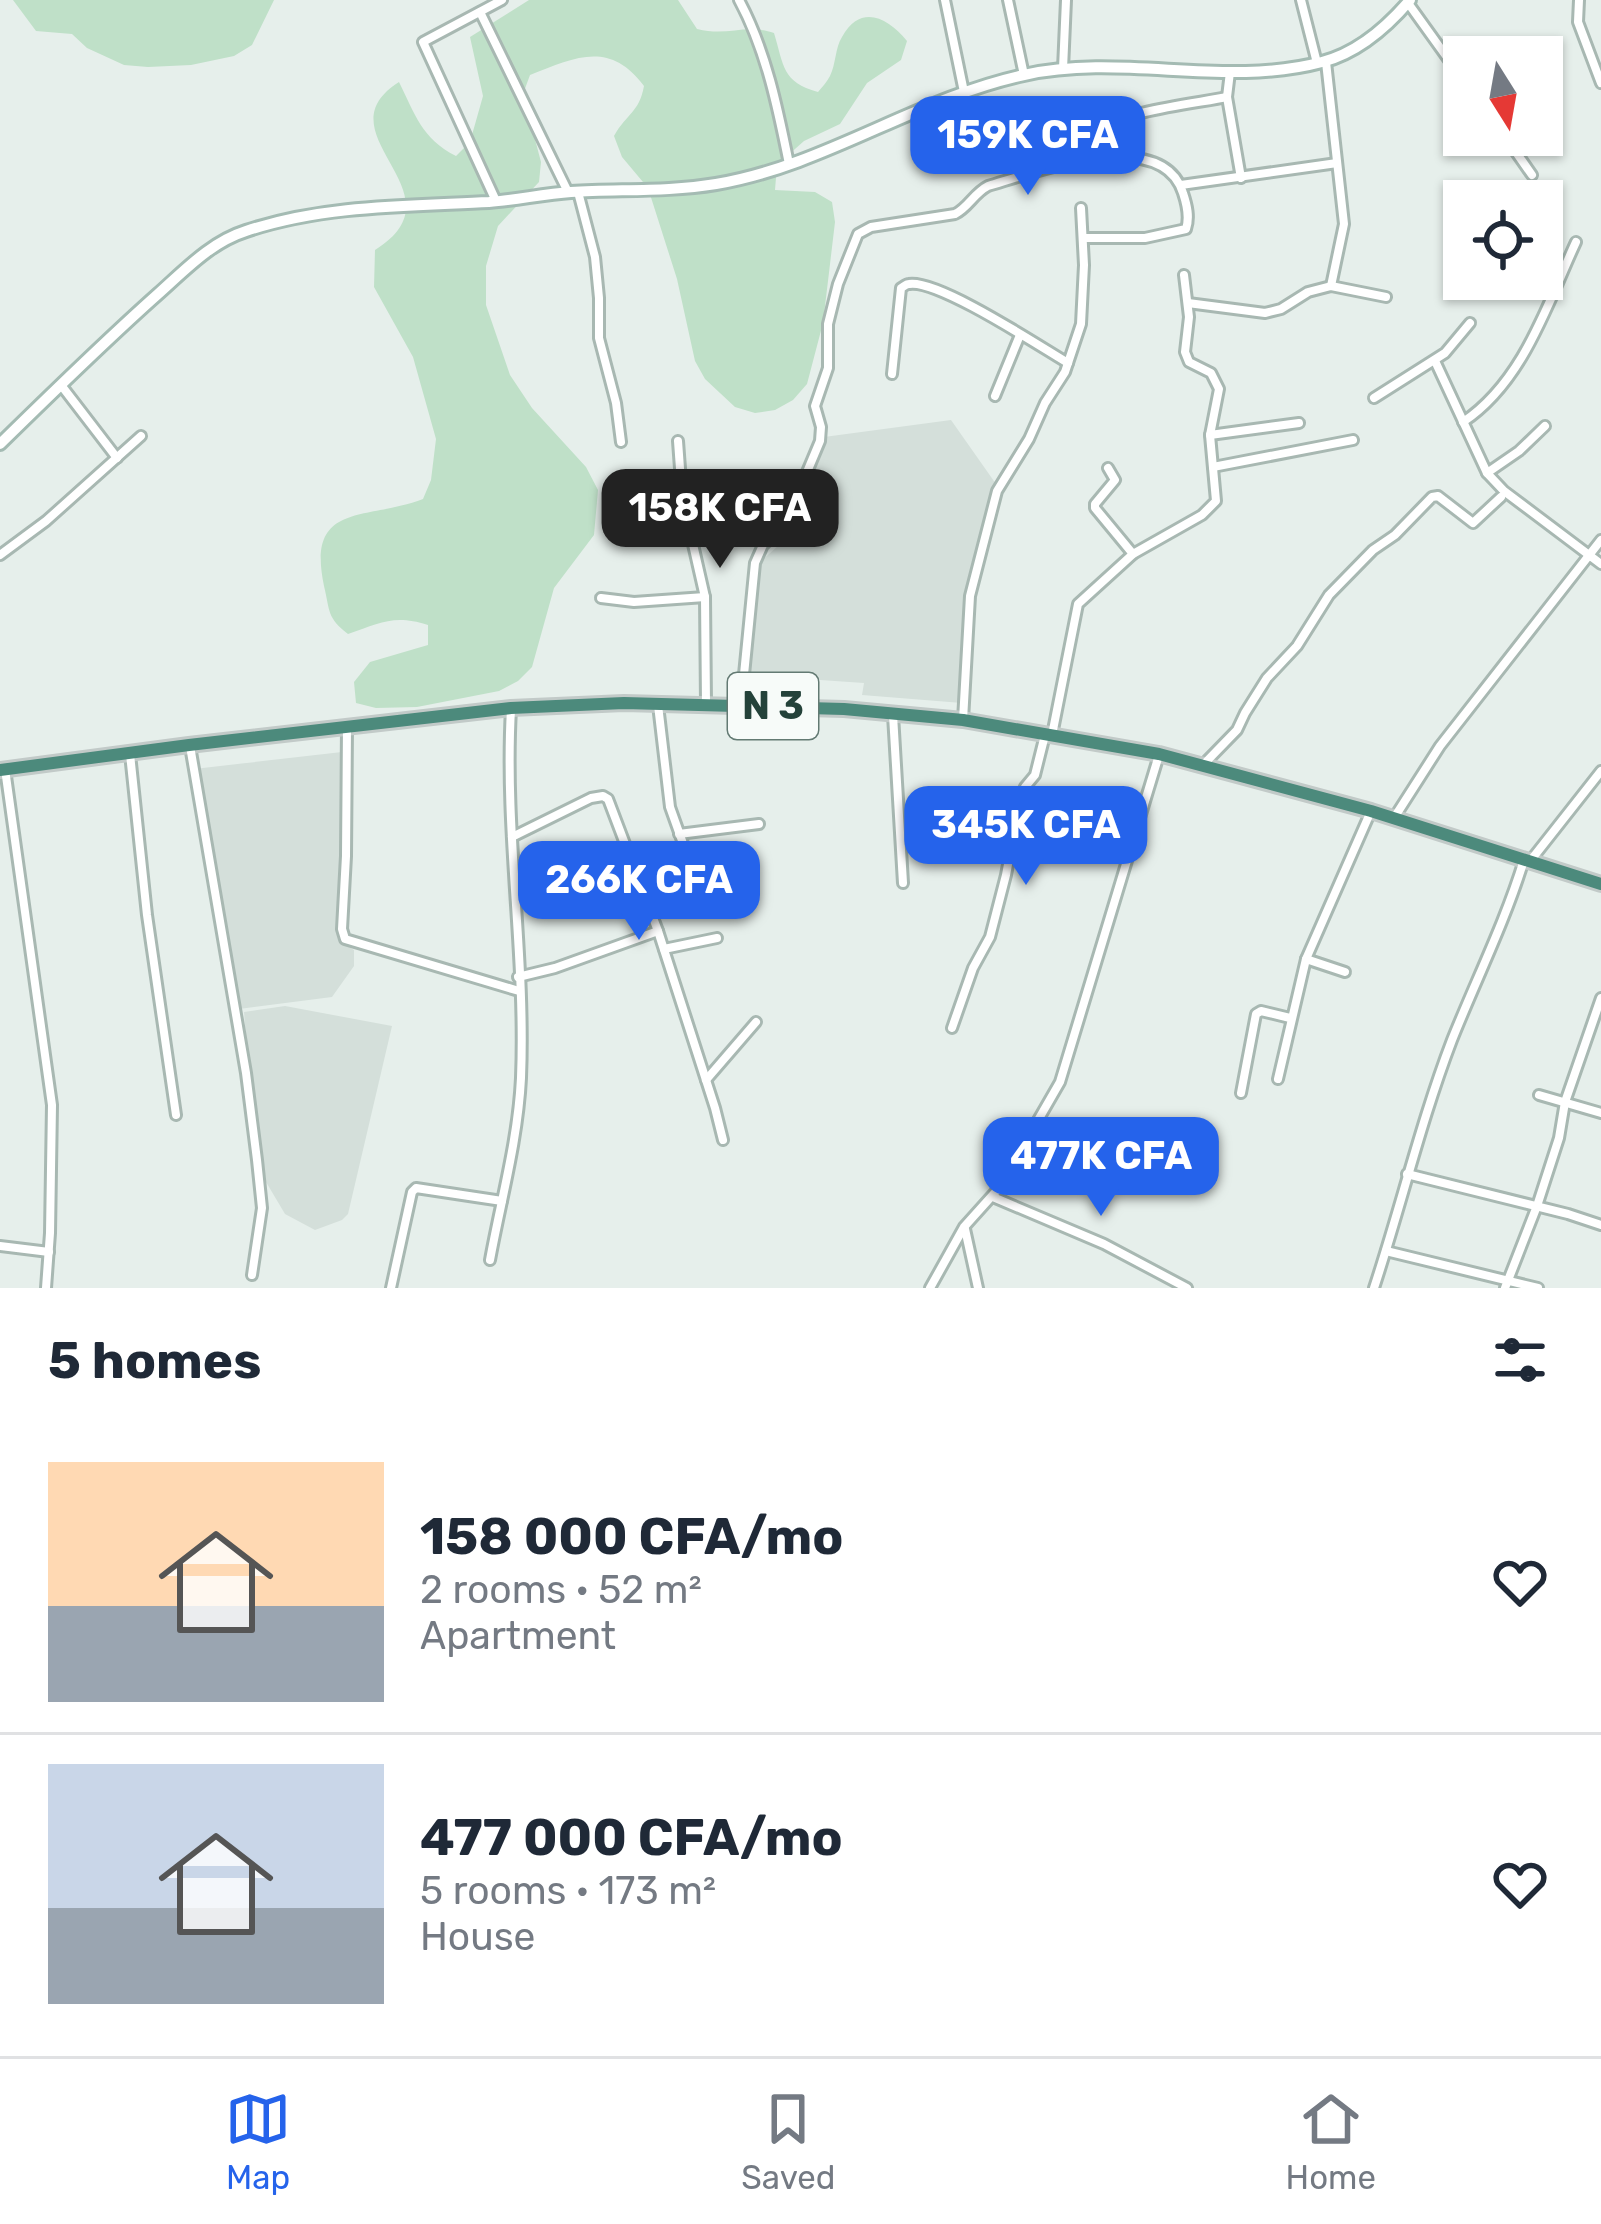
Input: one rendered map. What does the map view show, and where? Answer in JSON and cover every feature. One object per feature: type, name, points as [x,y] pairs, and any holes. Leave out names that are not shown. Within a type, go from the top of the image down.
[{"type":"highway","name":"N 3","points":[[2,769],[511,708],[706,704],[893,713],[963,720],[1159,754],[1371,811],[1601,884]]},
{"type":"main road","points":[[1,442],[197,259],[236,235],[313,215],[712,184],[755,176],[964,92],[1024,75],[1113,67],[1281,70],[1321,62],[1380,32],[1409,2]]},
{"type":"street","points":[[496,201],[423,45],[502,0]]},
{"type":"street","points":[[739,0],[776,101],[789,164]]},
{"type":"street","points":[[945,0],[964,92]]},
{"type":"street","points":[[1007,0],[1024,75]]},
{"type":"street","points":[[1064,69],[1066,0]]},
{"type":"street","points":[[1301,0],[1321,62],[1337,163],[1343,224],[1331,286]]},
{"type":"street","points":[[1579,0],[1578,22],[1601,83]]},
{"type":"street","points":[[1409,2],[1443,51]]},
{"type":"street","points":[[480,12],[573,192],[595,257],[599,338],[621,442]]},
{"type":"street","points":[[1230,70],[1227,98],[1240,178]]},
{"type":"street","points":[[1093,159],[1103,128],[1149,111],[1227,98]]},
{"type":"street","points":[[1004,140],[1070,128],[1093,159]]},
{"type":"street","points":[[1519,156],[1532,175]]},
{"type":"street","points":[[741,705],[754,563],[794,503],[820,441],[815,406],[828,368],[828,324],[858,235],[871,227],[955,214],[988,186],[1093,159],[1149,158],[1174,172],[1189,223],[1186,229],[1145,238],[1083,238]]},
{"type":"street","points":[[1180,185],[1337,163]]},
{"type":"street","points":[[963,720],[970,596],[997,490],[1065,372],[1083,310],[1081,208]]},
{"type":"street","points":[[1463,422],[1495,394],[1529,345],[1576,242]]},
{"type":"street","points":[[952,1028],[973,968],[990,937],[1016,808],[1035,775],[1048,735],[1073,637],[1074,611],[1133,554],[1216,501],[1210,435],[1219,388],[1211,373],[1187,357],[1184,275]]},
{"type":"street","points":[[892,374],[903,285],[925,286],[958,299],[1068,363]]},
{"type":"street","points":[[1188,303],[1265,313],[1331,286],[1386,297]]},
{"type":"street","points":[[1374,398],[1435,361],[1470,323]]},
{"type":"street","points":[[995,396],[1020,335]]},
{"type":"street","points":[[1435,361],[1487,473],[1601,564]]},
{"type":"street","points":[[61,385],[117,458]]},
{"type":"street","points":[[1210,435],[1299,423]]},
{"type":"street","points":[[1487,473],[1545,426]]},
{"type":"street","points":[[0,555],[46,521],[141,436]]},
{"type":"street","points":[[1213,467],[1353,440]]},
{"type":"street","points":[[678,441],[682,496],[705,598],[706,704]]},
{"type":"street","points":[[1108,468],[1115,480],[1095,508],[1133,554]]},
{"type":"street","points":[[1203,765],[1237,730],[1267,679],[1297,646],[1329,595],[1373,550],[1432,497],[1438,496],[1473,523],[1501,497]]},
{"type":"street","points":[[1394,818],[1440,746],[1601,540]]},
{"type":"street","points":[[601,598],[634,602],[705,598]]},
{"type":"street","points":[[647,901],[692,889],[696,880],[670,807],[658,704]]},
{"type":"street","points":[[490,1260],[520,1081],[508,759],[511,708]]},
{"type":"street","points":[[893,713],[903,884]]},
{"type":"street","points":[[346,725],[345,939],[518,992]]},
{"type":"street","points":[[189,745],[257,1160],[262,1208],[252,1275]]},
{"type":"street","points":[[130,752],[147,915],[176,1115]]},
{"type":"street","points":[[930,1288],[964,1227],[992,1197],[1060,1082],[1159,754]]},
{"type":"street","points":[[2,769],[52,1105],[46,1288]]},
{"type":"street","points":[[1374,1288],[1453,1038],[1528,859],[1601,771]]},
{"type":"street","points":[[512,837],[591,798],[608,799],[658,931],[723,1140]]},
{"type":"street","points":[[1278,1079],[1306,959],[1371,811]]},
{"type":"street","points":[[679,834],[759,824]]},
{"type":"street","points":[[516,902],[635,866]]},
{"type":"street","points":[[518,977],[658,931]]},
{"type":"street","points":[[664,949],[717,938]]},
{"type":"street","points":[[1306,959],[1345,972]]},
{"type":"street","points":[[1506,1285],[1537,1206],[1565,1102],[1601,998]]},
{"type":"street","points":[[1241,1093],[1256,1014],[1290,1018]]},
{"type":"street","points":[[705,1081],[756,1022]]},
{"type":"street","points":[[1539,1094],[1601,1113]]},
{"type":"street","points":[[1407,1174],[1601,1225]]},
{"type":"street","points":[[391,1288],[416,1188],[502,1201]]},
{"type":"street","points":[[992,1197],[1104,1244],[1187,1288]]},
{"type":"street","points":[[964,1227],[978,1288]]},
{"type":"street","points":[[0,1246],[49,1252]]},
{"type":"street","points":[[1386,1251],[1506,1285],[1538,1288]]},
{"type":"shaded area","points":[[951,420],[996,484],[964,608],[962,703],[862,695],[864,683],[748,675],[759,563],[799,527],[788,523],[824,437]]},
{"type":"shaded area","points":[[342,752],[338,940],[354,950],[354,966],[332,997],[239,1009],[194,769]]},
{"type":"shaded area","points":[[285,1006],[392,1026],[348,1214],[315,1230],[285,1214],[266,1182],[250,1091],[244,1012]]},
{"type":"green space","points":[[13,0],[274,0],[252,45],[234,56],[148,67],[124,65],[87,48],[72,34],[36,31]]},
{"type":"green space","points":[[529,0],[678,0],[697,29],[774,33],[791,78],[818,92],[830,76],[842,37],[858,20],[883,21],[907,41],[901,60],[867,83],[840,124],[804,141],[777,165],[775,190],[815,192],[832,202],[835,222],[823,323],[807,384],[793,400],[775,410],[755,413],[735,407],[705,379],[695,361],[677,279],[648,188],[622,157],[614,136],[636,108],[644,86],[618,62],[605,58],[577,58],[530,75],[523,94],[541,162],[539,182],[498,226],[486,266],[486,305],[510,375],[532,408],[586,467],[598,490],[594,535],[554,588],[532,667],[518,681],[499,691],[417,707],[376,708],[356,703],[354,682],[370,662],[428,645],[428,625],[396,620],[348,634],[329,608],[321,559],[324,540],[345,519],[423,499],[431,480],[436,439],[413,357],[374,287],[375,250],[399,229],[406,207],[374,122],[378,102],[399,82],[427,134],[456,156],[470,142],[483,96],[470,37]]}]
